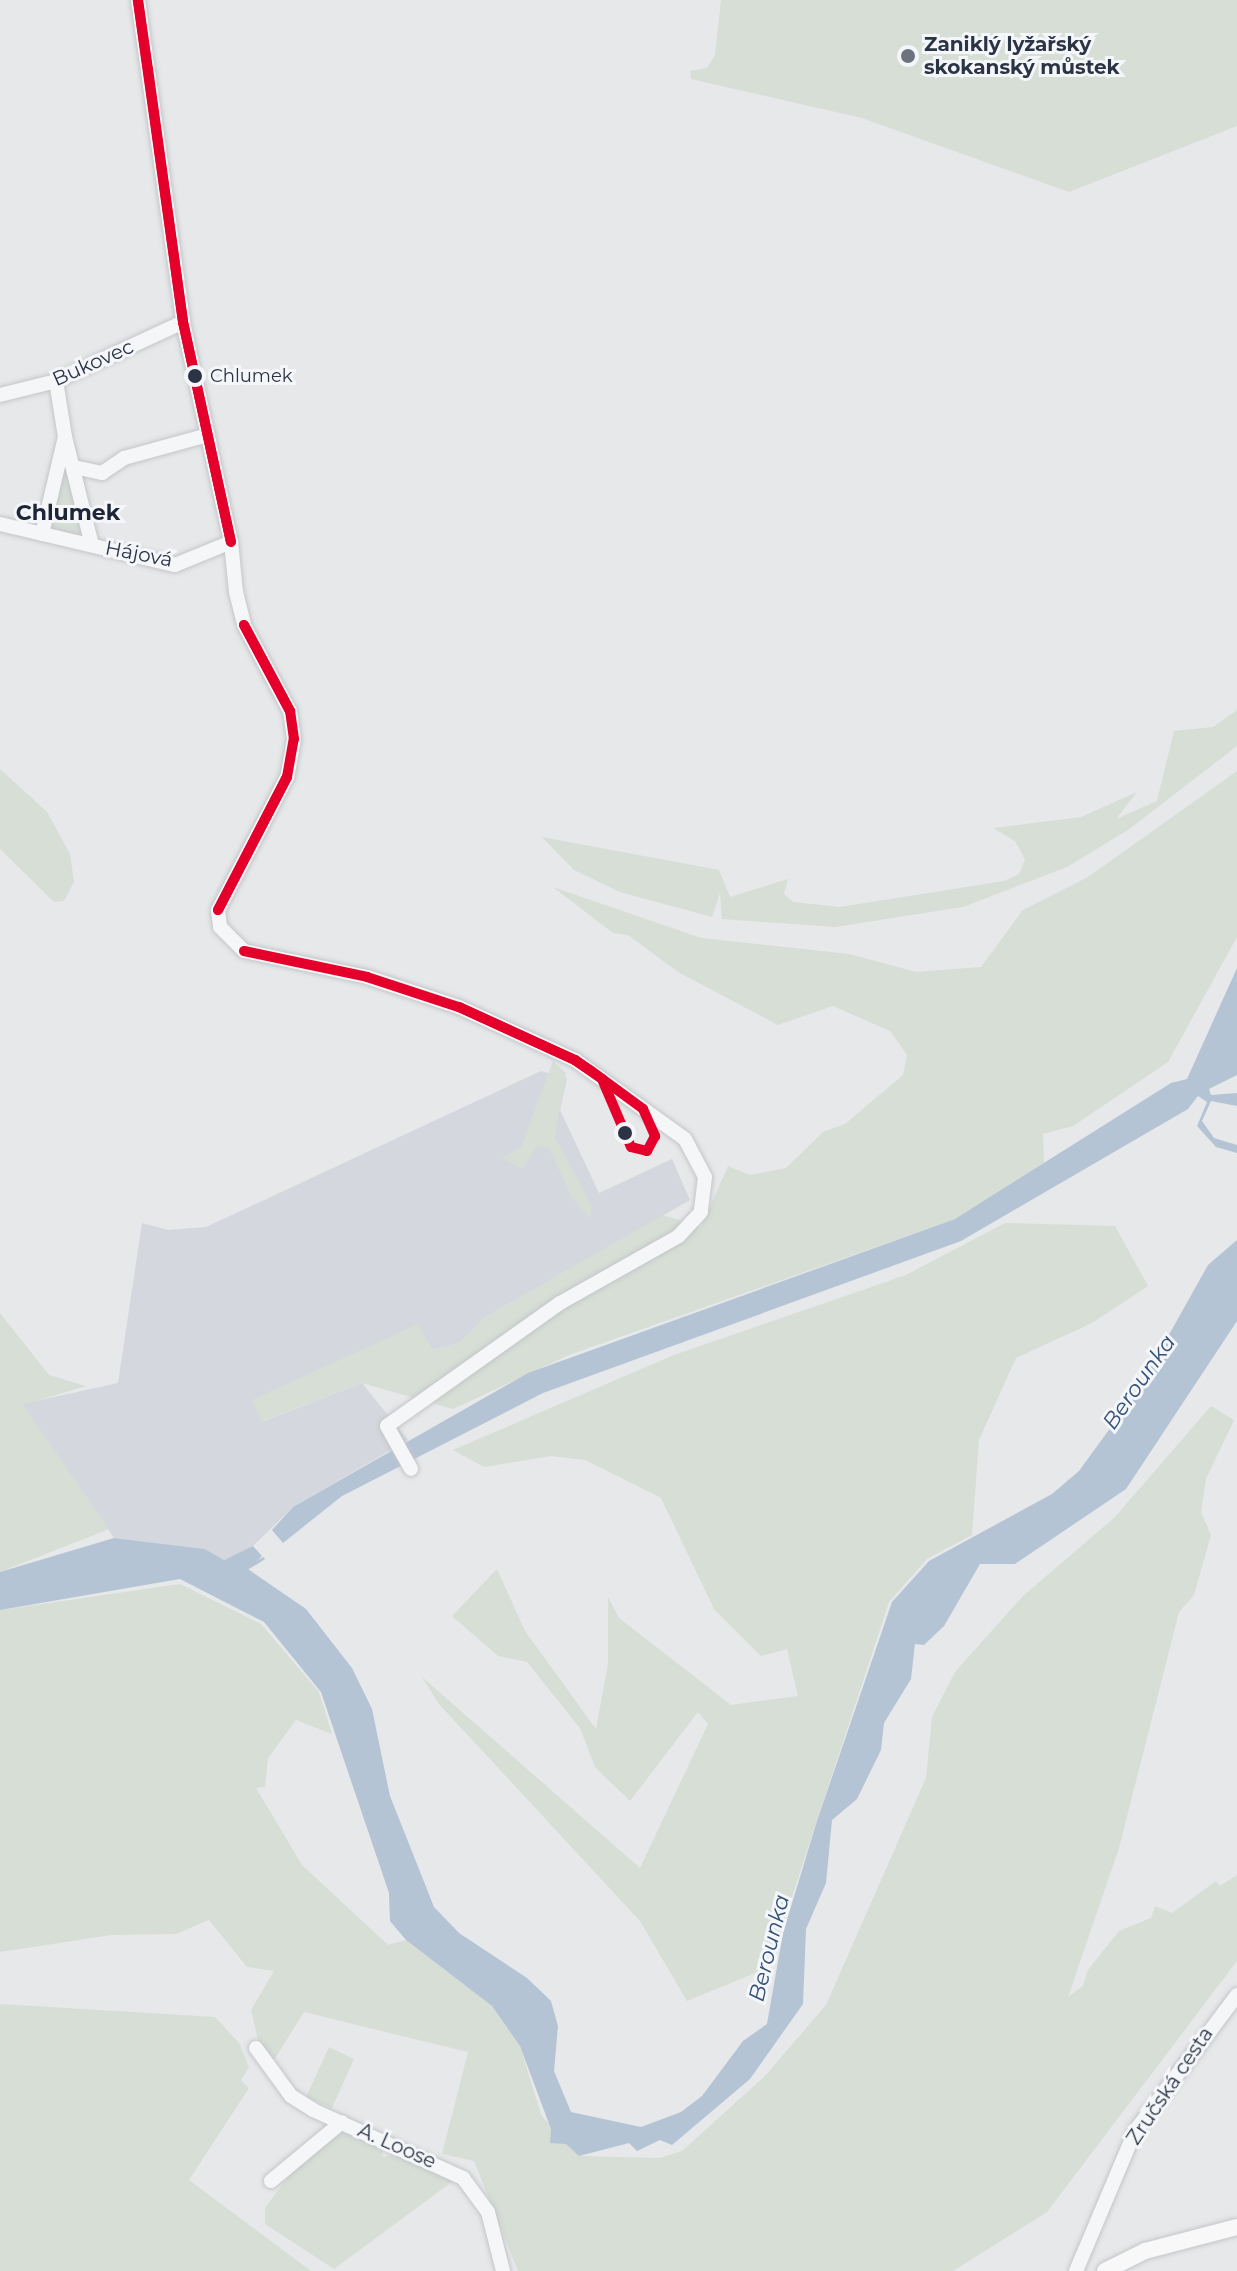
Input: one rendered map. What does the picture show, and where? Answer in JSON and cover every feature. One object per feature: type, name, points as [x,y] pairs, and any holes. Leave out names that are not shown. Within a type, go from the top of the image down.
[{"type":"main road","points":[[1110,2269],[1145,2251],[1237,2227]]},
{"type":"street","points":[[138,0],[183,322],[231,542],[244,625],[290,711],[294,739],[287,777],[218,910],[224,936],[244,951],[367,977],[459,1007],[575,1060],[685,1139],[699,1159],[704,1202],[692,1225],[534,1322],[387,1426],[391,1439],[411,1469]]},
{"type":"street","name":"Bukovec","points":[[0,395],[56,381],[183,322]]},
{"type":"street","points":[[56,381],[65,437],[92,545]]},
{"type":"street","points":[[74,467],[102,473],[124,458],[208,435]]},
{"type":"street","points":[[42,534],[65,437]]},
{"type":"street","name":"Hájová","points":[[0,524],[175,565],[231,542]]},
{"type":"street","name":"Zručská cesta","points":[[1076,2271],[1135,2131],[1237,1995]]},
{"type":"street","name":"A. Loose","points":[[256,2048],[291,2096],[463,2178],[488,2212],[503,2271]]},
{"type":"street","points":[[271,2181],[342,2122]]},
{"type":"shaded area","points":[[721,0],[1237,0],[1237,126],[1069,192],[862,118],[691,79],[690,71],[707,68],[715,55]]},
{"type":"shaded area","points":[[64,444],[84,530],[76,537],[49,530]]},
{"type":"shaded area","points":[[1237,710],[1237,746],[1128,830],[1067,867],[963,907],[835,927],[722,919],[720,893],[712,917],[620,892],[574,870],[542,837],[719,870],[730,897],[788,879],[784,894],[793,902],[840,907],[1004,881],[1019,874],[1025,859],[1015,841],[993,828],[1081,817],[1137,792],[1116,819],[1157,801],[1174,731],[1213,727]]},
{"type":"shaded area","points":[[0,769],[47,812],[70,854],[74,882],[64,901],[54,902],[0,849]]},
{"type":"shaded area","points":[[1237,771],[1237,937],[1168,1062],[1073,1126],[1043,1134],[1044,1164],[955,1219],[569,1355],[453,1409],[362,1383],[261,1422],[252,1400],[418,1324],[432,1350],[460,1343],[484,1318],[663,1215],[701,1227],[728,1166],[750,1175],[786,1168],[823,1132],[845,1124],[903,1075],[907,1055],[890,1031],[833,1006],[778,1025],[678,972],[628,935],[613,933],[553,887],[701,938],[849,954],[916,972],[981,967],[1023,910],[1088,877]]},
{"type":"shaded area","points":[[553,1061],[566,1073],[555,1137],[591,1204],[591,1219],[572,1198],[549,1148],[537,1146],[523,1169],[502,1158],[521,1147]]},
{"type":"shaded area","points":[[541,1071],[567,1078],[560,1110],[599,1193],[672,1159],[690,1200],[484,1318],[460,1343],[432,1350],[418,1325],[262,1422],[362,1383],[408,1440],[293,1507],[252,1547],[224,1560],[205,1549],[114,1538],[22,1404],[118,1383],[142,1223],[168,1230],[206,1227]]},
{"type":"shaded area","points":[[1005,1223],[1115,1226],[1148,1286],[1092,1323],[1016,1358],[979,1440],[972,1535],[927,1559],[889,1602],[779,1936],[760,1971],[687,2001],[640,1921],[439,1704],[422,1677],[640,1868],[708,1724],[698,1712],[630,1801],[595,1767],[580,1728],[527,1662],[498,1656],[452,1616],[497,1569],[525,1631],[596,1729],[608,1664],[608,1597],[619,1618],[731,1705],[798,1696],[787,1649],[761,1656],[714,1609],[661,1498],[585,1460],[551,1456],[484,1467],[453,1450],[674,1355],[906,1275]]},
{"type":"shaded area","points":[[0,1313],[49,1375],[86,1386],[23,1405],[109,1529],[0,1572]]},
{"type":"shaded area","points":[[1211,1406],[1234,1420],[1206,1479],[1201,1512],[1211,1535],[1194,1595],[1179,1612],[1119,1848],[1068,1997],[1083,1986],[1088,1970],[1119,1931],[1151,1918],[1155,1906],[1172,1913],[1216,1881],[1220,1886],[1237,1875],[1237,1961],[1047,2212],[953,2271],[518,2271],[474,2161],[442,2154],[468,2052],[304,2012],[274,2060],[259,2044],[251,2010],[274,1971],[247,1967],[209,1920],[176,1934],[111,1935],[0,1952],[0,1610],[180,1584],[261,1624],[319,1692],[332,1734],[296,1720],[268,1758],[265,1787],[256,1788],[302,1865],[388,1945],[406,1940],[492,2006],[520,2046],[541,2115],[579,2156],[660,2158],[682,2151],[765,2076],[826,2005],[926,1778],[932,1717],[955,1672],[1022,1597],[1115,1517]]},
{"type":"shaded area","points":[[0,2004],[215,2017],[239,2043],[249,2067],[241,2080],[249,2088],[189,2180],[311,2271],[0,2271]]},
{"type":"shaded area","points":[[329,2047],[354,2059],[332,2108],[306,2097]]},
{"type":"shaded area","points":[[343,2132],[380,2145],[383,2157],[396,2154],[453,2181],[334,2269],[265,2224],[265,2208],[298,2164]]},
{"type":"water","points":[[1237,968],[1237,1075],[1209,1089],[1211,1095],[1237,1093],[1237,1106],[1211,1101],[1202,1121],[1214,1138],[1237,1145],[1237,1153],[1216,1147],[1197,1126],[1207,1102],[1198,1096],[1188,1109],[961,1241],[543,1393],[342,1496],[283,1543],[272,1530],[293,1507],[528,1373],[955,1219],[1171,1083],[1187,1079]]},
{"type":"water","points":[[1237,1240],[1237,1321],[1126,1489],[1015,1564],[980,1564],[944,1626],[924,1645],[915,1644],[911,1679],[884,1723],[881,1750],[857,1799],[832,1820],[826,1883],[806,1929],[803,2004],[750,2079],[672,2145],[660,2140],[637,2151],[629,2143],[579,2156],[566,2144],[550,2143],[551,2129],[520,2046],[492,2006],[406,1940],[390,1921],[389,1893],[321,1692],[264,1622],[180,1579],[0,1610],[0,1572],[114,1538],[205,1549],[224,1560],[253,1546],[262,1556],[248,1569],[306,1609],[352,1668],[372,1709],[390,1796],[434,1907],[459,1933],[527,1978],[551,2001],[558,2026],[554,2071],[571,2112],[641,2127],[681,2112],[702,2096],[743,2041],[767,2024],[783,1933],[817,1821],[892,1602],[929,1561],[1052,1494],[1079,1471],[1138,1390],[1208,1265]]},
{"type":"waterway","points":[[248,1567],[263,1558]]},
{"type":"transit line","points":[[138,0],[148,69],[183,322],[138,0]]},
{"type":"transit line","points":[[183,322],[231,542]]},
{"type":"transit line","points":[[183,322],[231,542]]},
{"type":"transit line","points":[[244,625],[290,711]]},
{"type":"transit line","points":[[244,625],[290,711]]},
{"type":"transit line","points":[[287,777],[294,739],[290,711]]},
{"type":"transit line","points":[[218,910],[287,777]]},
{"type":"transit line","points":[[218,910],[287,777]]},
{"type":"transit line","points":[[244,951],[367,977],[459,1007]]},
{"type":"transit line","points":[[459,1007],[575,1060]]},
{"type":"transit line","points":[[459,1007],[575,1060]]},
{"type":"transit line","points":[[575,1060],[590,1070],[643,1109],[655,1136],[647,1151],[631,1147],[602,1079],[575,1060]]},
{"type":"place","name":"Zaniklý lyžařský skokanský můstek","points":[[908,56]]},
{"type":"place","name":"Chlumek","points":[[195,376]]},
{"type":"district","name":"Chlumek","points":[[68,513]]},
{"type":"water label","name":"Berounka","points":[[1139,1382]]},
{"type":"water label","name":"Berounka","points":[[769,1948]]}]
